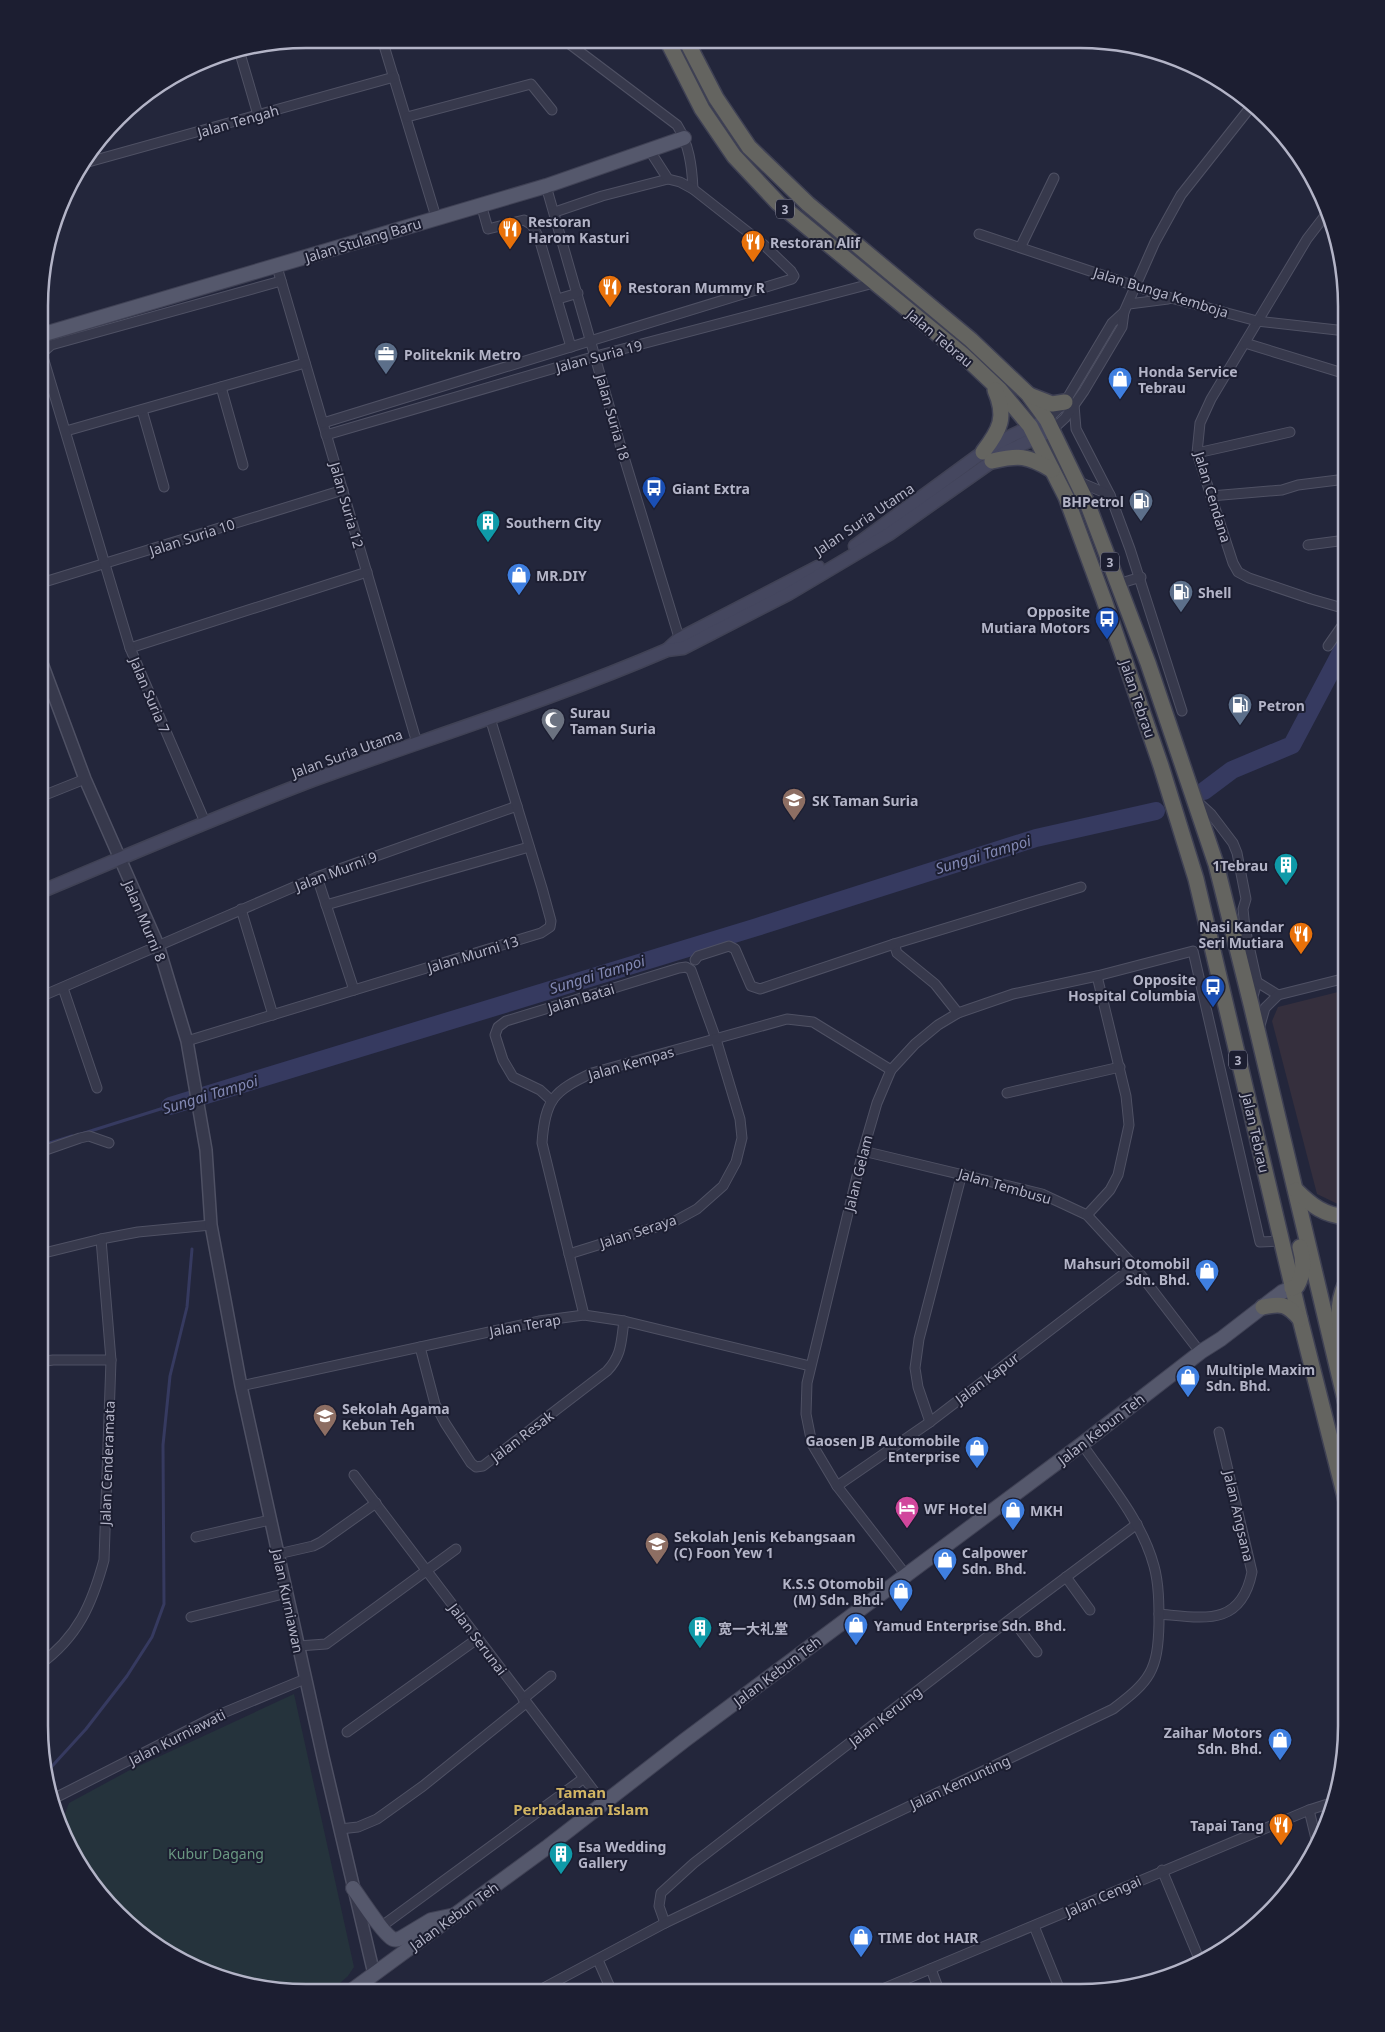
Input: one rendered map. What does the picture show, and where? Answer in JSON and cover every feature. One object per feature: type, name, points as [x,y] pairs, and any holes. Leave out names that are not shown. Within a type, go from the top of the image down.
[{"type":"highway","name":"Jalan Tebrau","points":[[671,48],[702,109],[734,156],[778,203],[962,354],[992,383],[1033,432],[1066,497],[1104,600],[1161,766],[1193,870],[1290,1284],[1338,1469]]},
{"type":"highway","name":"Jalan Tebrau","points":[[690,48],[716,98],[749,147],[808,204],[971,340],[1028,394],[1049,426],[1077,481],[1148,663],[1216,864],[1338,1368]]},
{"type":"highway","points":[[992,383],[998,398],[1001,419],[999,430],[987,457],[1030,457],[1053,471]]},
{"type":"highway","points":[[1028,394],[1052,404],[1070,404]]},
{"type":"highway","points":[[1279,1121],[1277,1149],[1303,1261],[1290,1284],[1316,1296],[1324,1306]]},
{"type":"highway","points":[[1295,1189],[1312,1206],[1332,1216],[1338,1216]]},
{"type":"highway","points":[[1263,1307],[1280,1304],[1293,1311],[1300,1319]]},
{"type":"main road","name":"Jalan Stulang Baru","points":[[48,333],[277,267],[436,217],[546,186],[684,138]]},
{"type":"main road","name":"Jalan Suria Utama","points":[[48,889],[205,822],[417,743],[560,694],[681,644],[841,556],[987,457],[1033,432],[1049,426]]},
{"type":"main road","name":"Jalan Kebun Teh","points":[[360,1984],[1082,1444],[1201,1351],[1263,1307],[1290,1284]]},
{"type":"main road","name":"Jalan Kebun Teh","points":[[1201,1351],[1215,1331],[1290,1284]]},
{"type":"main road","points":[[353,1888],[382,1926],[396,1940],[436,1918],[455,1915]]},
{"type":"street","points":[[385,48],[436,217]]},
{"type":"street","points":[[574,48],[673,120],[684,138],[691,163],[693,188]]},
{"type":"street","points":[[241,56],[258,115]]},
{"type":"street","name":"Jalan Tengah","points":[[91,161],[394,77]]},
{"type":"street","points":[[407,117],[531,84],[552,110]]},
{"type":"street","points":[[1049,426],[1070,404],[1112,323],[1126,308],[1155,242],[1181,195],[1248,110]]},
{"type":"street","points":[[650,151],[668,179]]},
{"type":"street","points":[[1021,246],[1054,178]]},
{"type":"street","points":[[323,422],[792,279],[794,276],[763,244],[693,188],[680,182],[668,179],[602,196],[555,212]]},
{"type":"street","name":"Jalan Suria 18","points":[[546,186],[681,644]]},
{"type":"street","points":[[481,204],[488,229],[524,220],[532,224],[540,238],[571,347]]},
{"type":"street","name":"Jalan Cendana","points":[[1322,219],[1307,239],[1211,399],[1200,423],[1197,453],[1233,563],[1238,572],[1249,578],[1311,599],[1338,605]]},
{"type":"street","name":"Jalan Bunga Kemboja","points":[[979,234],[1021,246],[1171,298],[1257,321],[1338,330]]},
{"type":"street","name":"Jalan Suria 12","points":[[277,267],[417,743]]},
{"type":"street","name":"Jalan Suria 7","points":[[48,348],[51,345],[281,281]]},
{"type":"street","name":"Jalan Suria 19","points":[[326,435],[596,356],[874,283]]},
{"type":"street","points":[[558,299],[578,293]]},
{"type":"street","points":[[1126,308],[1171,298]]},
{"type":"street","points":[[1245,343],[1338,372]]},
{"type":"street","points":[[66,431],[305,362]]},
{"type":"street","name":"Jalan Suria 7","points":[[48,376],[130,648],[205,822]]},
{"type":"street","points":[[221,387],[243,465]]},
{"type":"street","points":[[1070,404],[1076,429],[1110,495],[1141,578],[1182,711]]},
{"type":"street","points":[[142,410],[164,487]]},
{"type":"street","points":[[1197,453],[1290,432]]},
{"type":"street","points":[[1211,496],[1282,490],[1298,485],[1338,480]]},
{"type":"street","points":[[1077,481],[1110,495]]},
{"type":"street","name":"Jalan Suria 10","points":[[48,581],[343,490]]},
{"type":"street","points":[[1308,545],[1338,541]]},
{"type":"street","points":[[130,648],[367,572]]},
{"type":"street","points":[[1118,584],[1141,578]]},
{"type":"street","points":[[1328,646],[1338,632]]},
{"type":"street","points":[[1148,663],[1166,657]]},
{"type":"street","name":"Jalan Murni 8","points":[[48,680],[84,779],[158,945],[191,1062],[209,1171],[211,1225]]},
{"type":"street","name":"Jalan Murni 13","points":[[186,1041],[541,933],[550,927],[550,914],[490,718]]},
{"type":"street","points":[[48,794],[84,779]]},
{"type":"street","points":[[1194,798],[1211,814],[1237,853],[1246,898],[1243,909],[1245,928],[1257,982],[1251,1004]]},
{"type":"street","name":"Jalan Murni 9","points":[[48,994],[317,877],[517,806]]},
{"type":"street","points":[[326,904],[529,847]]},
{"type":"street","points":[[317,877],[354,990]]},
{"type":"street","points":[[695,960],[698,956],[729,946],[735,950],[751,986],[760,989],[894,944],[1081,887]]},
{"type":"street","points":[[241,909],[273,1015]]},
{"type":"street","points":[[894,944],[897,953],[935,984],[958,1013]]},
{"type":"street","name":"Jalan Gelam","points":[[906,1575],[837,1486],[812,1444],[806,1414],[807,1383],[863,1151],[877,1103],[892,1070],[915,1044],[938,1024],[958,1013],[1014,994],[1097,976],[1193,951],[1260,1242],[1283,1248]]},
{"type":"street","name":"Jalan Batai","points":[[552,1101],[540,1090],[513,1077],[503,1060],[495,1035],[498,1027],[506,1022],[686,968],[691,970],[695,978],[716,1039]]},
{"type":"street","points":[[1087,1214],[1110,1190],[1118,1175],[1129,1125],[1120,1067],[1097,976]]},
{"type":"street","points":[[1258,1034],[1265,1008],[1278,995],[1338,980]]},
{"type":"street","points":[[1257,982],[1278,995]]},
{"type":"street","points":[[62,988],[97,1088]]},
{"type":"street","name":"Jalan Kempas","points":[[584,1315],[542,1142],[544,1119],[556,1093],[572,1082],[592,1073],[787,1019],[813,1022],[892,1070]]},
{"type":"street","name":"Jalan Seraya","points":[[569,1254],[675,1220],[697,1209],[723,1186],[736,1162],[742,1138],[740,1119],[716,1039]]},
{"type":"street","points":[[1007,1093],[1120,1067]]},
{"type":"street","points":[[48,1149],[89,1136],[109,1143]]},
{"type":"street","name":"Jalan Tembusu","points":[[863,1151],[962,1173],[1042,1194],[1087,1214],[1134,1266],[1201,1351]]},
{"type":"street","points":[[930,1422],[918,1387],[915,1368],[919,1340],[962,1173]]},
{"type":"street","points":[[48,1252],[138,1232],[211,1225]]},
{"type":"street","name":"Jalan Kurniawan","points":[[211,1225],[241,1386],[270,1520],[374,1974]]},
{"type":"street","name":"Jalan Cenderamata","points":[[48,1659],[84,1617],[96,1589],[104,1560],[110,1360],[101,1239]]},
{"type":"street","name":"Jalan Kapur","points":[[837,1486],[930,1422],[1134,1266]]},
{"type":"street","name":"Jalan Terap","points":[[241,1386],[539,1321],[584,1315],[624,1321],[810,1366]]},
{"type":"street","name":"Jalan Resak","points":[[420,1347],[435,1404],[471,1464],[476,1467],[483,1466],[607,1371],[616,1361],[621,1348],[624,1321]]},
{"type":"street","points":[[48,1361],[110,1360]]},
{"type":"street","name":"Jalan Angsana","points":[[1159,1614],[1198,1618],[1226,1613],[1234,1609],[1243,1600],[1249,1587],[1252,1572],[1249,1556],[1219,1432]]},
{"type":"street","name":"Jalan Kemunting","points":[[552,1984],[665,1923],[1113,1710],[1137,1691],[1152,1670],[1156,1656],[1159,1614],[1158,1584],[1154,1566],[1137,1524],[1082,1444]]},
{"type":"street","name":"Jalan Serunai","points":[[354,1475],[603,1803]]},
{"type":"street","points":[[278,1554],[313,1546],[321,1542],[376,1503]]},
{"type":"street","points":[[196,1537],[270,1520]]},
{"type":"street","name":"Jalan Keruing","points":[[665,1923],[659,1906],[661,1893],[688,1869],[1137,1524]]},
{"type":"street","points":[[298,1646],[326,1644],[456,1549]]},
{"type":"street","points":[[1066,1577],[1090,1610]]},
{"type":"street","points":[[191,1617],[287,1593]]},
{"type":"street","points":[[1012,1619],[1037,1652]]},
{"type":"street","points":[[347,1732],[478,1639]]},
{"type":"street","points":[[340,1829],[358,1826],[377,1819],[423,1786],[551,1676]]},
{"type":"street","name":"Jalan Kurniawati","points":[[57,1797],[216,1716],[305,1679]]},
{"type":"street","points":[[382,1926],[584,1778]]},
{"type":"street","name":"Jalan Cengai","points":[[895,1984],[1162,1870],[1325,1805]]},
{"type":"street","points":[[1309,1810],[1315,1833]]},
{"type":"street","points":[[1162,1870],[1198,1956]]},
{"type":"street","points":[[1034,1926],[1057,1984]]},
{"type":"street","points":[[598,1960],[608,1984]]},
{"type":"street","points":[[931,1969],[937,1984]]},
{"type":"shaded area","points":[[1338,992],[1338,1204],[1317,1194],[1272,1021],[1278,1007]]},
{"type":"green space","name":"Kubur Dagang","points":[[294,1694],[354,1967],[348,1976],[339,1984],[289,1984],[239,1976],[207,1965],[176,1950],[148,1931],[123,1909],[91,1870],[74,1841],[64,1817],[69,1803],[128,1771]]},
{"type":"waterway","name":"Sungai Tampoi","points":[[1204,791],[1232,770],[1292,745],[1338,658]]},
{"type":"waterway","name":"Sungai Tampoi","points":[[170,1106],[757,927],[1036,838],[1156,811]]},
{"type":"waterway","name":"Sungai Tampoi","points":[[81,1134],[170,1106]]},
{"type":"waterway","name":"Sungai Tampoi","points":[[48,1144],[72,1136]]},
{"type":"waterway","points":[[51,1767],[86,1729],[127,1676],[152,1637],[164,1604],[163,1445],[170,1376],[187,1307],[192,1249]]},
{"type":"place","name":"Restoran Harom Kasturi","points":[[510,250]]},
{"type":"place","name":"Restoran Alif","points":[[753,263]]},
{"type":"place","name":"Restoran Mummy R","points":[[610,308]]},
{"type":"place","name":"Politeknik Metro","points":[[386,375]]},
{"type":"place","name":"Honda Service Tebrau","points":[[1120,400]]},
{"type":"place","name":"Giant Extra","points":[[654,509]]},
{"type":"place","name":"BHPetrol","points":[[1141,522]]},
{"type":"place","name":"Southern City","points":[[488,543]]},
{"type":"place","name":"MR.DIY","points":[[519,596]]},
{"type":"place","name":"Shell","points":[[1181,613]]},
{"type":"place","name":"Opposite Mutiara Motors","points":[[1107,640]]},
{"type":"place","name":"Petron","points":[[1240,726]]},
{"type":"place","name":"Surau Taman Suria","points":[[553,741]]},
{"type":"place","name":"SK Taman Suria","points":[[794,821]]},
{"type":"place","name":"1Tebrau","points":[[1286,886]]},
{"type":"place","name":"Nasi Kandar Seri Mutiara","points":[[1301,955]]},
{"type":"place","name":"Opposite Hospital Columbia","points":[[1213,1008]]},
{"type":"place","name":"Mahsuri Otomobil Sdn. Bhd.","points":[[1207,1292]]},
{"type":"place","name":"Multiple Maxim Sdn. Bhd.","points":[[1188,1398]]},
{"type":"place","name":"Sekolah Agama Kebun Teh","points":[[325,1437]]},
{"type":"place","name":"Gaosen JB Automobile Enterprise","points":[[977,1469]]},
{"type":"place","name":"WF Hotel","points":[[907,1529]]},
{"type":"place","name":"MKH","points":[[1013,1531]]},
{"type":"place","name":"Sekolah Jenis Kebangsaan (C) Foon Yew 1","points":[[657,1565]]},
{"type":"place","name":"Calpower Sdn. Bhd.","points":[[945,1581]]},
{"type":"place","name":"K.S.S Otomobil (M) Sdn. Bhd.","points":[[901,1612]]},
{"type":"place","name":"Yamud Enterprise Sdn. Bhd.","points":[[856,1646]]},
{"type":"place","name":"宽一大礼堂","points":[[700,1649]]},
{"type":"place","name":"Zaihar Motors Sdn. Bhd.","points":[[1280,1761]]},
{"type":"place","name":"Tapai Tang","points":[[1281,1846]]},
{"type":"place","name":"Esa Wedding Gallery","points":[[561,1875]]},
{"type":"place","name":"TIME dot HAIR","points":[[861,1958]]},
{"type":"district","name":"Taman Perbadanan Islam","points":[[581,1800]]}]
